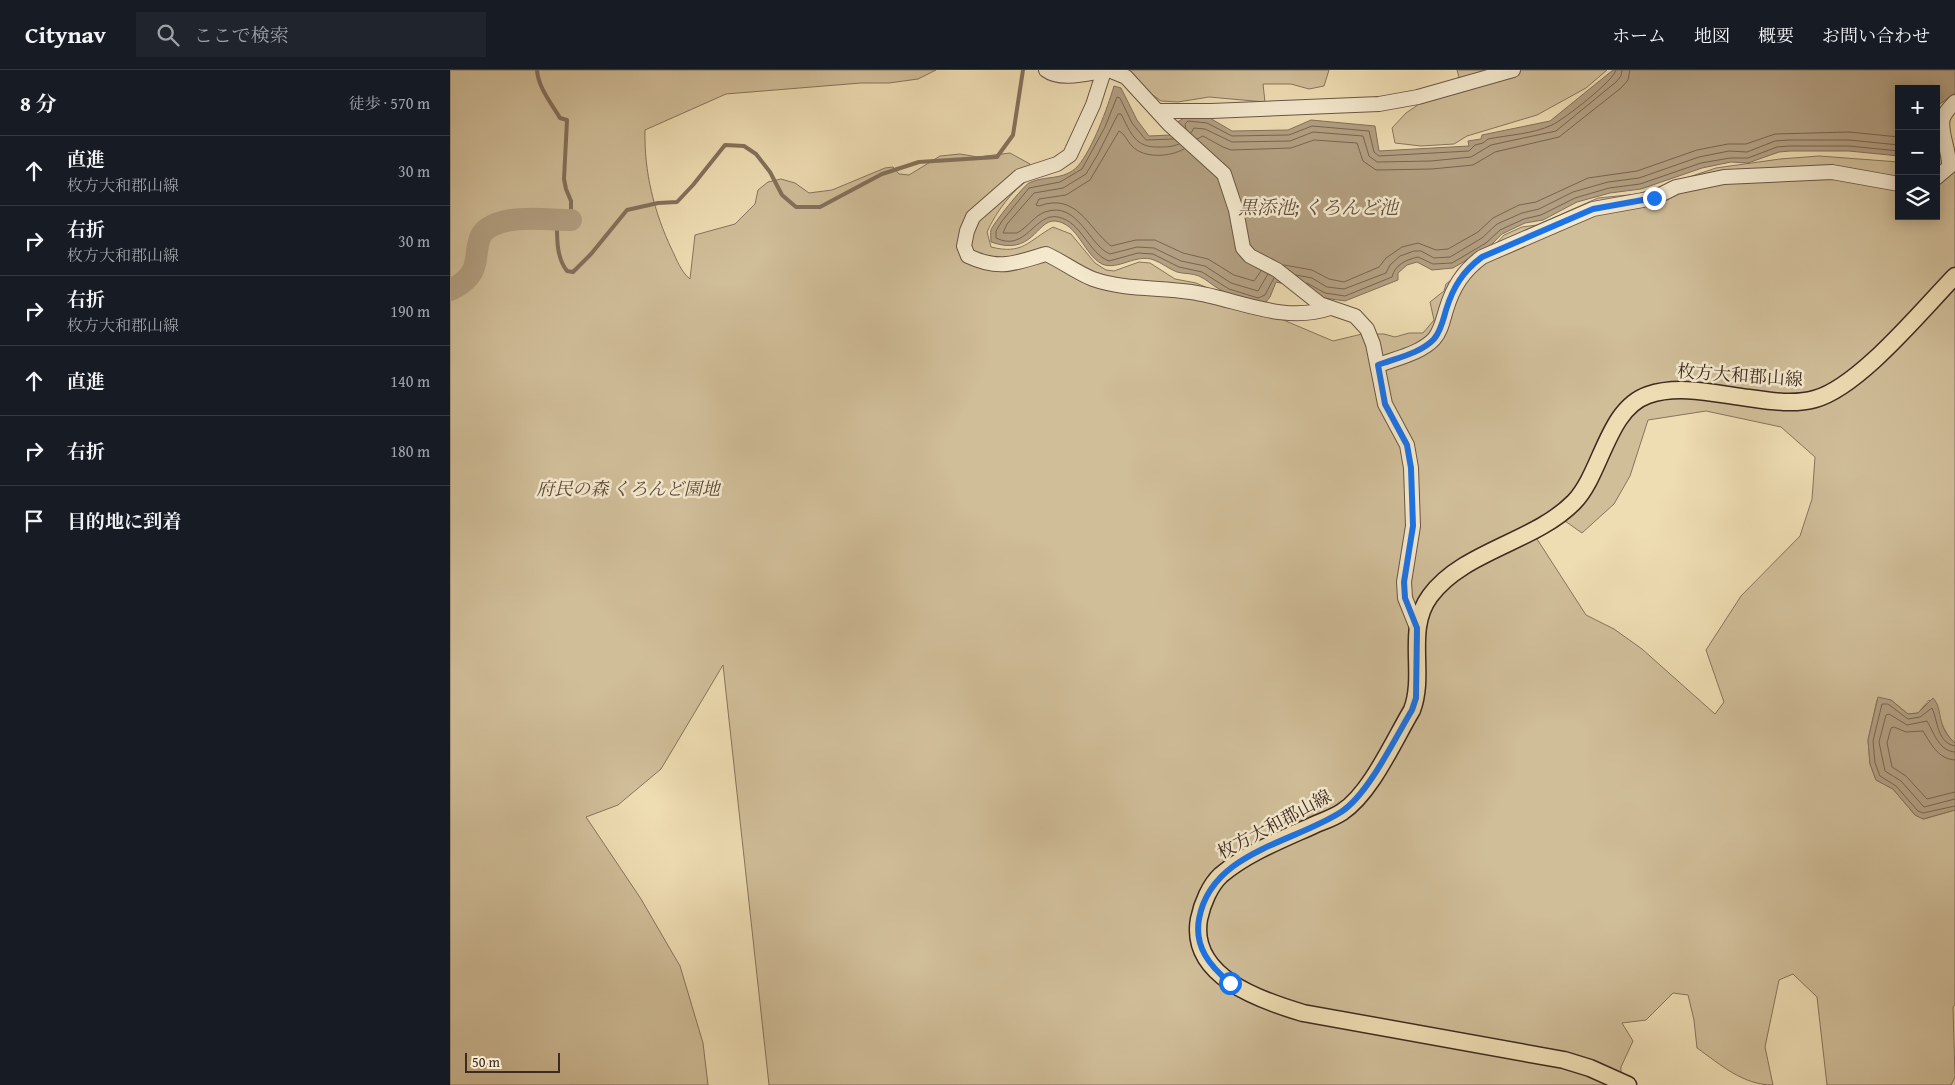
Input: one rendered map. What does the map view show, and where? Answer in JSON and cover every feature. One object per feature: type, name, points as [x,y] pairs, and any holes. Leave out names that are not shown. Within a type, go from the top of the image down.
[{"type":"main road","name":"枚方大和郡山線","points":[[1628,1085],[1590,1068],[1564,1060],[1303,1013],[1286,1008],[1230,983],[1216,972],[1198,942],[1201,908],[1220,876],[1264,848],[1342,812],[1368,783],[1412,710],[1416,698],[1417,628],[1420,616],[1431,595],[1450,577],[1558,516],[1575,501],[1589,482],[1619,418],[1636,402],[1645,396],[1668,390],[1784,402],[1813,400],[1831,393],[1846,385],[1866,367],[1955,276]]},
{"type":"street","points":[[1046,70],[1050,73],[1076,76],[1109,70],[1126,77],[1169,124],[1224,174],[1236,210],[1243,248],[1250,256],[1276,270],[1302,291],[1330,308],[1350,314],[1360,321],[1371,338],[1385,404],[1407,445],[1411,468],[1413,526],[1404,582],[1405,598],[1417,628]]},
{"type":"street","points":[[1159,111],[1220,111],[1378,104],[1418,97],[1513,70]]},
{"type":"street","points":[[1104,71],[1093,105],[1070,155],[1057,164],[1020,176],[974,217],[966,231],[964,246],[968,256],[979,261],[1017,264],[1046,254],[1092,279],[1113,284],[1192,292],[1241,305],[1286,313],[1312,314],[1330,308]]},
{"type":"street","points":[[1940,175],[1949,167],[1948,145],[1942,131],[1943,118],[1955,102]]},
{"type":"street","points":[[1378,365],[1422,348],[1435,338],[1441,328],[1454,288],[1460,277],[1467,268],[1482,257],[1593,209],[1654,198],[1676,187],[1752,175],[1832,172],[1895,183]]},
{"type":"green space","name":"府民の森 くろんど園地","points":[[450,70],[936,70],[918,79],[889,83],[861,83],[726,94],[645,130],[646,161],[655,206],[666,236],[684,273],[690,279],[695,235],[735,224],[755,204],[758,190],[768,182],[781,179],[795,183],[809,193],[832,190],[885,168],[893,167],[899,174],[909,175],[940,156],[960,154],[978,157],[1010,153],[1030,164],[1031,178],[1011,195],[995,217],[987,232],[991,247],[1002,249],[1018,248],[1031,242],[1053,227],[1071,234],[1095,263],[1106,270],[1114,271],[1139,262],[1150,263],[1175,279],[1196,283],[1333,341],[1362,334],[1384,334],[1395,337],[1409,333],[1423,333],[1434,320],[1430,302],[1444,291],[1446,284],[1493,247],[1504,235],[1522,227],[1537,225],[1598,198],[1638,194],[1716,168],[1780,159],[1819,156],[1895,162],[1895,220],[1940,220],[1940,156],[1955,153],[1955,743],[1950,738],[1929,700],[1918,713],[1908,714],[1891,700],[1877,700],[1868,740],[1870,764],[1876,780],[1893,789],[1915,815],[1924,819],[1955,810],[1955,1005],[1953,1007],[1955,1077],[1951,1085],[1827,1085],[1817,997],[1793,974],[1779,980],[1765,1047],[1773,1085],[1752,1082],[1742,1078],[1697,1048],[1694,1020],[1688,995],[1673,993],[1646,1020],[1622,1023],[1633,1041],[1621,1067],[1621,1085],[769,1085],[723,665],[661,769],[618,805],[586,817],[641,899],[680,966],[703,1043],[708,1085],[450,1085]],"holes":[[[1706,411],[1781,427],[1815,457],[1812,499],[1800,536],[1741,596],[1706,650],[1724,702],[1715,714],[1642,649],[1614,629],[1586,615],[1537,539],[1565,521],[1582,533],[1614,504],[1630,476],[1648,420]]]},
{"type":"green space","points":[[1126,70],[1329,70],[1324,86],[1309,89],[1291,84],[1263,84],[1265,102],[1209,97],[1178,102],[1161,101],[1146,90]]},
{"type":"green space","points":[[1457,70],[1607,70],[1586,88],[1537,115],[1467,136],[1454,144],[1421,146],[1395,143],[1392,128],[1406,113],[1459,77]]},
{"type":"water","name":"黒添池; くろんど池","points":[[1613,70],[1955,70],[1955,93],[1940,104],[1940,85],[1895,85],[1895,156],[1849,151],[1790,151],[1779,152],[1748,163],[1731,162],[1702,168],[1641,189],[1610,193],[1577,202],[1543,220],[1525,223],[1502,234],[1489,247],[1453,268],[1432,270],[1417,262],[1407,265],[1398,273],[1398,280],[1345,301],[1324,298],[1308,289],[1276,282],[1270,297],[1265,303],[1260,303],[1229,294],[1199,276],[1177,272],[1147,258],[1108,266],[1096,260],[1090,254],[1070,227],[1055,221],[1049,222],[1025,242],[1016,245],[991,242],[993,227],[1008,205],[1026,185],[1035,181],[1067,174],[1078,166],[1094,139],[1114,86],[1121,88],[1137,120],[1149,136],[1171,135],[1182,129],[1176,123],[1187,116],[1208,117],[1232,131],[1288,130],[1311,120],[1375,126],[1379,151],[1469,146],[1468,141],[1481,139],[1482,135],[1550,121]]},
{"type":"water","points":[[1878,697],[1891,700],[1908,714],[1918,713],[1933,698],[1942,724],[1949,737],[1955,743],[1955,810],[1923,819],[1915,815],[1893,789],[1876,780],[1870,764],[1868,740]]},
{"type":"waterway","points":[[537,70],[542,89],[549,101],[560,118],[567,120],[564,179],[571,201],[571,220]]},
{"type":"waterway","points":[[557,220],[558,247],[561,260],[567,271],[573,272],[591,254],[627,210],[658,203],[677,202],[725,145],[744,146],[756,154],[770,172],[782,195],[796,207],[820,207],[882,174],[919,162],[997,157],[1013,135],[1023,70]]},
{"type":"waterway","points":[[450,290],[457,287],[471,274],[475,265],[479,242],[488,228],[517,219],[571,220]]},
{"type":"route","points":[[1230,983],[1216,972],[1204,955],[1198,942],[1201,908],[1209,892],[1220,876],[1264,848],[1342,812],[1360,795],[1372,778],[1412,710],[1416,698],[1417,628],[1405,598],[1404,582],[1413,526],[1411,468],[1407,445],[1385,404],[1378,365],[1422,348],[1435,338],[1441,328],[1447,305],[1460,277],[1467,268],[1482,257],[1593,209],[1654,198]]}]
